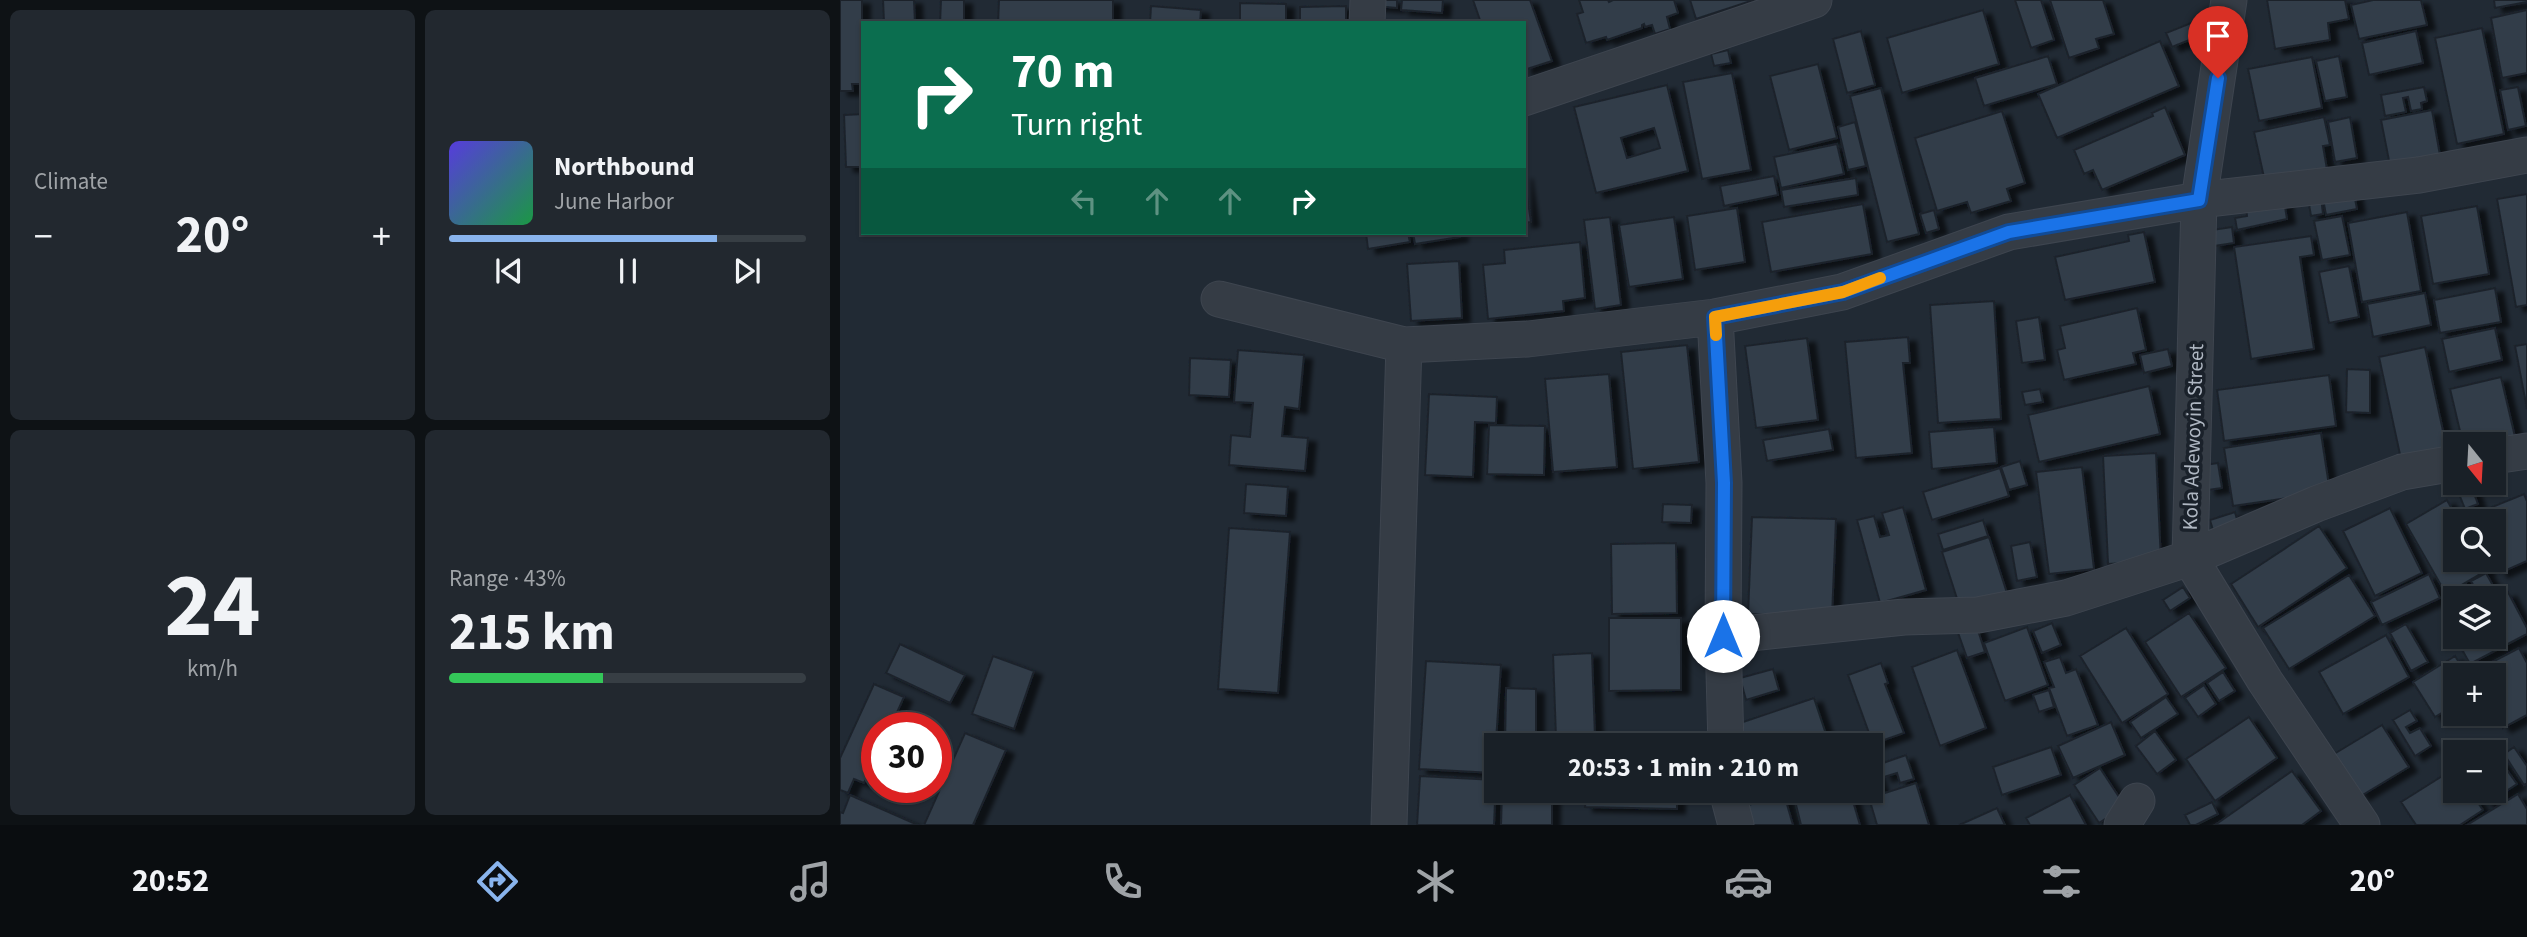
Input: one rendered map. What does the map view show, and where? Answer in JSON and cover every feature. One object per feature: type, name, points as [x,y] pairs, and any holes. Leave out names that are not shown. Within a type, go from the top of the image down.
[{"type":"street","points":[[1367,21],[1368,0]]},
{"type":"street","points":[[1526,97],[1814,0]]},
{"type":"street","name":"Kola Adewoyin Street","points":[[2229,0],[2199,200],[2190,558],[2265,681],[2362,825]]},
{"type":"street","points":[[1219,299],[1404,345],[1528,339],[1715,317],[1843,292],[2009,232],[2199,200],[2418,175],[2527,155]]},
{"type":"street","points":[[1715,317],[1724,483],[1726,733]]},
{"type":"street","points":[[1389,825],[1404,345]]},
{"type":"street","points":[[2506,454],[2527,451]]},
{"type":"street","points":[[1723,636],[1904,617],[1978,615],[2066,598],[2190,558],[2316,504],[2402,472],[2443,465]]},
{"type":"street","points":[[1731,803],[1737,825]]},
{"type":"building","points":[[840,0],[862,0],[861,84],[852,84],[853,91],[840,91]]},
{"type":"building","points":[[883,0],[914,0],[915,21],[884,21]]},
{"type":"building","points":[[941,0],[964,0],[964,21],[940,21]]},
{"type":"building","points":[[999,0],[1113,0],[1113,21],[998,21]]},
{"type":"building","points":[[1375,0],[1397,0],[1397,8],[1375,6]]},
{"type":"building","points":[[1402,0],[1443,0],[1442,13],[1401,10]]},
{"type":"building","points":[[1473,0],[1530,0],[1552,61],[1526,69],[1526,21],[1480,21]]},
{"type":"building","points":[[1579,0],[1674,0],[1678,13],[1667,17],[1670,29],[1655,34],[1652,25],[1645,27],[1644,24],[1642,28],[1607,40],[1606,37],[1586,43],[1577,14],[1583,12]]},
{"type":"building","points":[[1690,0],[1754,0],[1696,19]]},
{"type":"building","points":[[2015,0],[2041,0],[2054,40],[2031,48]]},
{"type":"building","points":[[2050,0],[2103,0],[2114,34],[2096,39],[2099,48],[2069,58]]},
{"type":"building","points":[[2267,0],[2345,0],[2349,19],[2328,23],[2330,40],[2275,49]]},
{"type":"building","points":[[2373,0],[2421,0],[2427,25],[2359,39],[2351,5]]},
{"type":"building","points":[[2494,0],[2527,0],[2527,2],[2495,8]]},
{"type":"building","points":[[1240,3],[1286,4],[1286,21],[1240,21]]},
{"type":"building","points":[[1151,6],[1201,10],[1200,21],[1150,21]]},
{"type":"building","points":[[1346,6],[1346,21],[1300,21],[1300,7]]},
{"type":"building","points":[[1983,10],[1999,64],[1902,93],[1887,38]]},
{"type":"building","points":[[2527,10],[2527,73],[2502,78],[2491,18]]},
{"type":"building","points":[[2191,23],[2197,37],[2172,47],[2166,33]]},
{"type":"building","points":[[2482,28],[2504,134],[2457,144],[2435,38]]},
{"type":"building","points":[[1861,31],[1875,85],[1847,93],[1833,39]]},
{"type":"building","points":[[2416,31],[2423,63],[2369,75],[2362,43]]},
{"type":"building","points":[[2160,41],[2179,86],[2057,138],[2038,94]]},
{"type":"building","points":[[1728,50],[1731,63],[1714,66],[1711,54]]},
{"type":"building","points":[[2048,56],[2057,84],[1984,106],[1975,78]]},
{"type":"building","points":[[2339,56],[2347,97],[2325,101],[2316,61]]},
{"type":"building","points":[[2312,57],[2322,108],[2259,121],[2248,69]]},
{"type":"building","points":[[1818,64],[1837,138],[1789,150],[1770,76]]},
{"type":"building","points":[[1732,73],[1751,170],[1702,179],[1683,82]]},
{"type":"building","points":[[1667,85],[1688,171],[1596,193],[1574,107]],"holes":[[[1654,128],[1660,148],[1627,158],[1621,138]]]},
{"type":"building","points":[[2424,87],[2427,101],[2421,103],[2422,109],[2411,111],[2408,97],[2403,98],[2406,112],[2385,116],[2381,95]]},
{"type":"building","points":[[2518,87],[2526,126],[2508,130],[2500,90]]},
{"type":"building","points":[[1881,88],[1919,234],[1887,242],[1850,96]]},
{"type":"building","points":[[2165,107],[2185,155],[2102,190],[2093,170],[2084,174],[2074,150],[2153,116],[2152,113]]},
{"type":"building","points":[[2432,110],[2441,161],[2391,171],[2381,120]]},
{"type":"building","points":[[2002,111],[2025,183],[2007,189],[2011,201],[1971,213],[1967,202],[1937,211],[1915,138]]},
{"type":"building","points":[[861,114],[861,167],[846,167],[844,115]]},
{"type":"building","points":[[2324,117],[2330,145],[2323,146],[2327,169],[2265,182],[2254,132]]},
{"type":"building","points":[[2350,117],[2357,158],[2335,162],[2328,122]]},
{"type":"building","points":[[1855,122],[1866,166],[1848,170],[1838,127]]},
{"type":"building","points":[[1837,144],[1844,174],[1781,188],[1774,157]]},
{"type":"building","points":[[1774,176],[1778,195],[1724,206],[1720,186]]},
{"type":"building","points":[[1856,178],[1858,195],[1784,207],[1781,190]]},
{"type":"building","points":[[1526,188],[1531,222],[1526,223]]},
{"type":"building","points":[[2354,193],[2357,209],[2326,215],[2323,199]]},
{"type":"building","points":[[2527,194],[2527,305],[2516,307],[2497,199]]},
{"type":"building","points":[[2321,197],[2323,214],[2311,216],[2308,199]]},
{"type":"building","points":[[2284,200],[2287,219],[2237,230],[2235,218],[2247,216],[2246,208]]},
{"type":"building","points":[[1863,204],[1872,254],[1771,272],[1762,222]]},
{"type":"building","points":[[2477,206],[2489,274],[2433,284],[2421,216]]},
{"type":"building","points":[[1737,208],[1745,262],[1695,270],[1687,216]]},
{"type":"building","points":[[1934,210],[1939,229],[1926,233],[1920,214]]},
{"type":"building","points":[[2407,212],[2421,291],[2362,302],[2348,223]]},
{"type":"building","points":[[2342,216],[2350,255],[2322,260],[2314,221]]},
{"type":"building","points":[[1610,217],[1621,305],[1595,309],[1584,220]]},
{"type":"building","points":[[1674,217],[1683,279],[1629,287],[1619,225]]},
{"type":"building","points":[[2232,227],[2234,243],[2214,246],[2212,230]]},
{"type":"building","points":[[2144,232],[2155,282],[2065,300],[2055,257],[2129,241],[2128,235]]},
{"type":"building","points":[[1366,235],[1408,235],[1410,242],[1368,249]]},
{"type":"building","points":[[1413,235],[1460,235],[1460,237],[1415,244]]},
{"type":"building","points":[[2311,236],[2314,255],[2300,257],[2314,349],[2251,359],[2234,247]]},
{"type":"building","points":[[1580,242],[1585,298],[1563,301],[1564,311],[1488,319],[1483,265],[1505,263],[1504,250]]},
{"type":"building","points":[[1459,261],[1462,318],[1411,321],[1407,264]]},
{"type":"building","points":[[2349,266],[2359,317],[2329,323],[2319,272]]},
{"type":"building","points":[[2495,288],[2501,322],[2440,333],[2434,300]]},
{"type":"building","points":[[2425,293],[2431,325],[2373,337],[2367,304]]},
{"type":"building","points":[[1994,301],[2001,419],[1938,423],[1930,305]]},
{"type":"building","points":[[2137,308],[2146,350],[2133,353],[2136,364],[2064,380],[2057,350],[2065,348],[2060,326]]},
{"type":"building","points":[[2039,317],[2045,360],[2022,363],[2016,321]]},
{"type":"building","points":[[2495,328],[2502,360],[2449,372],[2442,339]]},
{"type":"building","points":[[1908,337],[1910,363],[1903,363],[1912,453],[1856,458],[1845,342]]},
{"type":"building","points":[[1807,338],[1818,420],[1756,428],[1745,346]]},
{"type":"building","points":[[2527,344],[2527,409],[2515,346]]},
{"type":"building","points":[[1687,345],[1699,462],[1633,469],[1621,352]]},
{"type":"building","points":[[2425,347],[2443,432],[2443,455],[2402,464],[2379,357]]},
{"type":"building","points":[[2168,349],[2172,366],[2144,373],[2140,355]]},
{"type":"building","points":[[1238,350],[1304,355],[1299,409],[1285,407],[1282,436],[1308,438],[1305,471],[1229,465],[1231,435],[1250,437],[1253,403],[1234,402]]},
{"type":"building","points":[[1190,358],[1231,360],[1229,397],[1189,395]]},
{"type":"building","points":[[2347,369],[2370,370],[2370,413],[2346,412]]},
{"type":"building","points":[[1609,374],[1617,467],[1553,472],[1545,379]]},
{"type":"building","points":[[2329,375],[2336,426],[2224,441],[2217,390]]},
{"type":"building","points":[[2501,377],[2516,441],[2506,442],[2506,432],[2460,432],[2450,389]]},
{"type":"building","points":[[2149,386],[2160,434],[2039,462],[2028,415]]},
{"type":"building","points":[[2040,389],[2043,402],[2025,405],[2022,392]]},
{"type":"building","points":[[1429,394],[1497,397],[1496,423],[1475,422],[1473,477],[1425,475]]},
{"type":"building","points":[[1489,425],[1545,426],[1544,475],[1487,474]]},
{"type":"building","points":[[1994,427],[1997,463],[1932,469],[1929,432]]},
{"type":"building","points":[[1829,429],[1833,450],[1767,461],[1763,440]]},
{"type":"building","points":[[2321,433],[2330,492],[2233,506],[2224,448]]},
{"type":"building","points":[[2156,453],[2161,561],[2108,564],[2103,456]]},
{"type":"building","points":[[2020,461],[2027,485],[2009,490],[2001,467]]},
{"type":"building","points":[[2218,463],[2222,488],[2208,490],[2204,465]]},
{"type":"building","points":[[2082,467],[2094,569],[2049,574],[2036,472]]},
{"type":"building","points":[[2000,468],[2009,496],[1932,520],[1923,492]]},
{"type":"building","points":[[1246,484],[1288,487],[1286,516],[1244,513]]},
{"type":"building","points":[[2524,494],[2527,501],[2527,561],[2506,570],[2506,509],[2487,509]]},
{"type":"building","points":[[2459,495],[2475,495],[2478,504],[2465,509]]},
{"type":"building","points":[[2447,500],[2452,509],[2443,509],[2443,572],[2484,572],[2460,586],[2443,586],[2443,589],[2406,524]]},
{"type":"building","points":[[1663,504],[1692,505],[1691,523],[1662,522]]},
{"type":"building","points":[[1903,507],[1926,590],[1880,603],[1857,520],[1874,516],[1880,537],[1889,535],[1882,513]]},
{"type":"building","points":[[2390,508],[2422,573],[2375,596],[2343,531]]},
{"type":"building","points":[[2235,512],[2241,534],[2216,541],[2210,520]]},
{"type":"building","points":[[1752,517],[1836,519],[1832,617],[1748,614]]},
{"type":"building","points":[[1983,520],[1988,536],[1943,550],[1938,534]]},
{"type":"building","points":[[2319,526],[2347,568],[2258,627],[2231,584]]},
{"type":"building","points":[[1229,528],[1290,532],[1278,693],[1218,689]]},
{"type":"building","points":[[1989,537],[2007,593],[1960,608],[1942,552]]},
{"type":"building","points":[[2030,542],[2037,577],[2017,581],[2011,546]]},
{"type":"building","points":[[1676,543],[1677,613],[1612,614],[1611,544]]},
{"type":"building","points":[[2486,573],[2493,586],[2474,586],[2471,581]]},
{"type":"building","points":[[2429,574],[2440,598],[2382,625],[2371,602]]},
{"type":"building","points":[[2349,575],[2375,616],[2289,669],[2263,628]]},
{"type":"building","points":[[2183,587],[2190,598],[2170,611],[2163,600]]},
{"type":"building","points":[[2508,592],[2527,628],[2527,634],[2506,645]]},
{"type":"building","points":[[2189,613],[2226,668],[2181,697],[2145,642]]},
{"type":"building","points":[[1609,618],[1681,618],[1681,690],[1609,691]]},
{"type":"building","points":[[2052,623],[2061,645],[2042,653],[2033,631]]},
{"type":"building","points":[[1976,624],[1985,652],[1967,658],[1957,630]]},
{"type":"building","points":[[2406,624],[2428,662],[2411,671],[2390,633]]},
{"type":"building","points":[[2027,627],[2048,685],[2005,701],[1984,643]]},
{"type":"building","points":[[2126,628],[2168,694],[2122,723],[2080,656]]},
{"type":"building","points":[[2386,635],[2409,677],[2343,714],[2319,672]]},
{"type":"building","points":[[900,644],[965,675],[950,703],[886,673]]},
{"type":"building","points":[[2519,648],[2527,663],[2527,715],[2503,728],[2502,726],[2506,726],[2506,663],[2490,663]]},
{"type":"building","points":[[2462,649],[2498,649],[2472,663]]},
{"type":"building","points":[[1957,650],[1986,728],[1940,746],[1912,667]]},
{"type":"building","points":[[1592,653],[1595,733],[1556,733],[1553,655]]},
{"type":"building","points":[[993,656],[1034,671],[1014,729],[972,714]]},
{"type":"building","points":[[2455,656],[2460,663],[2444,663]]},
{"type":"building","points":[[2060,657],[2066,673],[2076,669],[2098,725],[2067,736],[2049,688],[2054,687],[2044,662]]},
{"type":"building","points":[[1426,661],[1501,665],[1497,733],[1484,733],[1484,772],[1419,769]]},
{"type":"building","points":[[1881,663],[1888,683],[1885,684],[1904,733],[1883,740],[1883,733],[1869,733],[1848,675]]},
{"type":"building","points":[[2443,663],[2443,712],[2435,717],[2413,682]]},
{"type":"building","points":[[1773,669],[1779,690],[1746,700],[1740,678]]},
{"type":"building","points":[[2223,672],[2235,691],[2219,701],[2207,683]]},
{"type":"building","points":[[874,684],[904,697],[897,712],[861,712]]},
{"type":"building","points":[[2204,685],[2216,704],[2198,717],[2185,698]]},
{"type":"building","points":[[1506,688],[1536,689],[1536,733],[1505,733]]},
{"type":"building","points":[[2049,690],[2054,707],[2039,712],[2033,695]]},
{"type":"building","points":[[2166,697],[2178,714],[2141,738],[2130,722]]},
{"type":"building","points":[[1814,698],[1826,733],[1743,733],[1740,723]]},
{"type":"building","points":[[2410,710],[2417,721],[2406,727],[2410,733],[2420,728],[2431,746],[2415,756],[2393,720]]},
{"type":"building","points":[[861,712],[861,782],[854,779],[848,793],[840,790],[840,758]]},
{"type":"building","points":[[2249,717],[2277,758],[2215,801],[2186,759]]},
{"type":"building","points":[[2111,722],[2125,755],[2073,778],[2058,746]]},
{"type":"building","points":[[2382,725],[2409,767],[2361,796],[2334,754]]},
{"type":"building","points":[[2155,731],[2176,760],[2157,774],[2136,746]]},
{"type":"building","points":[[965,733],[1006,750],[973,825],[924,825],[934,803],[952,803],[952,762]]},
{"type":"building","points":[[2051,747],[2061,775],[2002,795],[1993,767]]},
{"type":"building","points":[[2514,747],[2527,766],[2527,783],[2524,785],[2506,757],[2506,753]]},
{"type":"building","points":[[1906,755],[1914,779],[1900,783],[1897,773],[1884,777],[1883,763]]},
{"type":"building","points":[[2100,768],[2125,806],[2099,823],[2074,785]]},
{"type":"building","points":[[2506,768],[2517,784],[2508,790],[2506,787]]},
{"type":"building","points":[[2292,771],[2321,811],[2302,825],[2215,825]]},
{"type":"building","points":[[1420,776],[1484,779],[1484,803],[1495,803],[1494,825],[1417,825]]},
{"type":"building","points":[[2443,776],[2443,803],[2478,803],[2483,810],[2460,825],[2416,825],[2401,802]]},
{"type":"building","points":[[1916,783],[1929,825],[1877,825],[1870,803],[1883,803],[1883,794]]},
{"type":"building","points":[[2518,794],[2527,809],[2527,825],[2467,825],[2506,803]]},
{"type":"building","points":[[850,795],[861,800],[861,803],[868,803],[918,825],[840,825],[840,812],[843,813]]},
{"type":"building","points":[[2070,795],[2086,825],[2030,825],[2026,818]]},
{"type":"building","points":[[2212,802],[2218,814],[2196,825],[2190,825],[2185,815]]},
{"type":"building","points":[[1502,803],[1552,803],[1552,825],[1501,825]]},
{"type":"building","points":[[1585,803],[1677,803],[1677,809],[1585,807]]},
{"type":"building","points":[[1755,803],[1787,803],[1793,825],[1747,825],[1742,807]]},
{"type":"building","points":[[1796,803],[1854,803],[1860,825],[1801,825]]},
{"type":"building","points":[[1997,808],[2005,825],[1959,825]]},
{"type":"slow traffic","points":[[1716,335],[1715,317],[1843,292],[1880,278]]},
{"type":"route","points":[[1723,636],[1724,483],[1715,317],[1843,292],[2009,232],[2199,200],[2218,78]]}]
